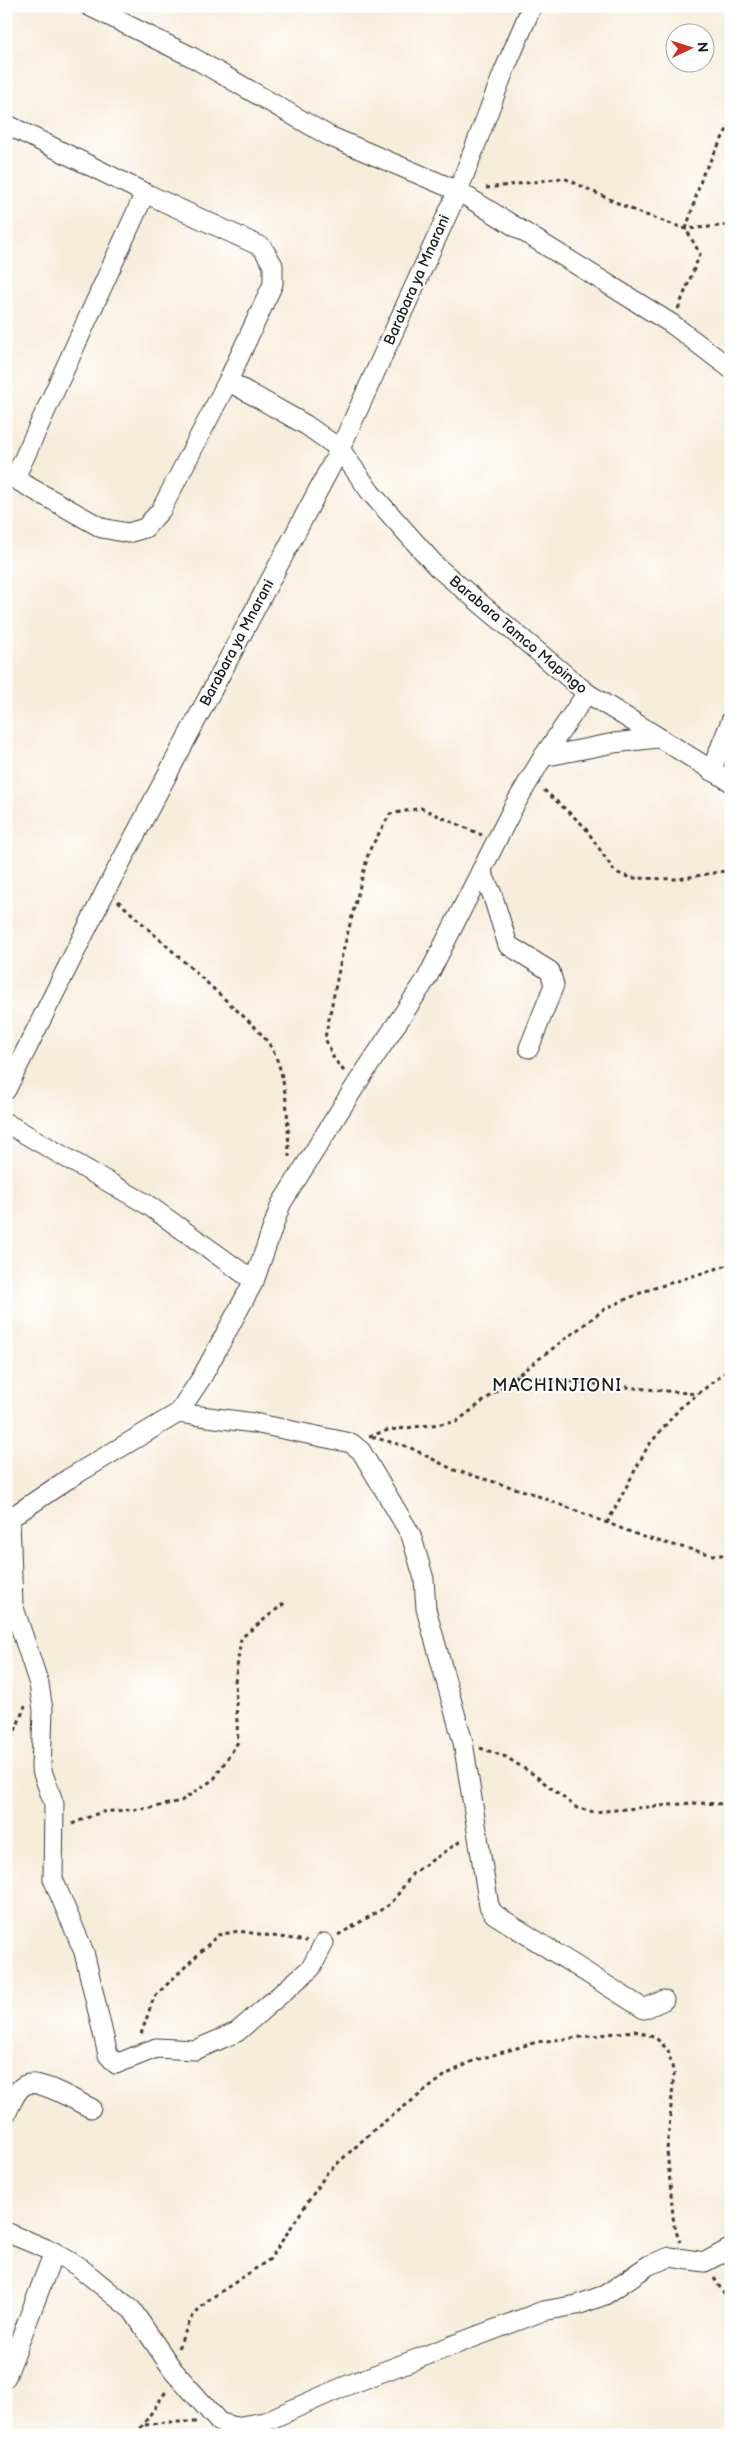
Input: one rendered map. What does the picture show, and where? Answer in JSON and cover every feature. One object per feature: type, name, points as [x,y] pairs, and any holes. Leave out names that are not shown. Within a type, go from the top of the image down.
[{"type":"street","points":[[89,6],[192,57],[329,136],[458,191],[672,324],[731,369]]},
{"type":"street","name":"Barabara ya Mnarani","points":[[6,1090],[106,890],[340,449],[458,191],[504,71],[532,6]]},
{"type":"street","points":[[6,124],[145,193],[262,247],[273,265],[273,284],[228,381],[161,510],[145,528],[128,533],[102,528],[10,476],[145,193]]},
{"type":"street","name":"Barabara Tamco Mapingo","points":[[228,381],[306,425],[340,449],[371,493],[437,567],[587,694],[731,782]]},
{"type":"street","points":[[324,1943],[311,1968],[237,2032],[195,2050],[156,2048],[116,2064],[108,2055],[84,1952],[53,1879],[54,1804],[41,1768],[43,1710],[39,1684],[13,1605],[8,1520],[68,1479],[178,1413],[202,1377],[254,1281],[281,1204],[356,1085],[427,978],[496,841],[530,779],[587,694]]},
{"type":"street","points":[[711,771],[731,721]]},
{"type":"street","points":[[543,757],[614,743],[657,738]]},
{"type":"street","points":[[481,871],[492,894],[508,945],[550,971],[554,985],[528,1048]]},
{"type":"street","points":[[6,1123],[148,1205],[254,1281]]},
{"type":"street","points":[[178,1413],[254,1423],[350,1443],[361,1451],[411,1535],[424,1579],[426,1609],[463,1742],[489,1906],[494,1914],[644,2009],[664,2000]]},
{"type":"street","points":[[6,2114],[16,2095],[25,2085],[38,2083],[91,2108]]},
{"type":"street","points":[[6,2232],[54,2252],[79,2267],[132,2310],[173,2370],[218,2422],[234,2427],[264,2422],[343,2387],[543,2311],[577,2306],[605,2294],[649,2265],[670,2257],[705,2262],[731,2248]]},
{"type":"street","points":[[6,2377],[54,2252]]},
{"type":"path","points":[[672,324],[700,254],[686,229],[703,174],[731,122]]},
{"type":"path","points":[[458,191],[564,178],[637,212],[686,229],[731,225]]},
{"type":"path","points":[[530,779],[584,826],[615,872],[631,878],[678,879],[731,870]]},
{"type":"path","points":[[356,1085],[334,1059],[325,1038],[342,955],[369,852],[390,814],[421,808],[496,841]]},
{"type":"path","points":[[106,890],[254,1026],[270,1046],[280,1072],[288,1120],[289,1163]]},
{"type":"path","points":[[350,1443],[388,1430],[456,1422],[514,1376],[606,1308],[645,1291],[731,1264]]},
{"type":"path","points":[[607,1523],[648,1446],[680,1408],[731,1368]]},
{"type":"path","points":[[514,1376],[698,1394]]},
{"type":"path","points":[[369,1436],[409,1447],[454,1470],[528,1492],[646,1538],[712,1555],[731,1555]]},
{"type":"path","points":[[53,1838],[74,1823],[101,1812],[151,1808],[181,1801],[214,1780],[238,1742],[234,1682],[241,1638],[287,1601]]},
{"type":"path","points":[[6,1753],[21,1713],[39,1684]]},
{"type":"path","points":[[463,1742],[513,1761],[577,1808],[594,1812],[691,1803],[731,1804]]},
{"type":"path","points":[[134,2058],[154,1997],[218,1935],[238,1931],[324,1943],[391,1904],[413,1873],[459,1842],[477,1834]]},
{"type":"path","points":[[136,2435],[145,2425],[167,2391],[176,2351],[191,2319],[207,2301],[270,2259],[327,2173],[376,2128],[447,2074],[473,2061],[537,2042],[635,2031],[656,2038],[668,2050],[674,2074],[667,2150],[674,2226],[685,2258]]},
{"type":"path","points":[[705,2262],[731,2304]]},
{"type":"path","points":[[145,2425],[165,2422],[218,2422]]},
{"type":"district","name":"MACHINJIONI","points":[[557,1385]]}]
